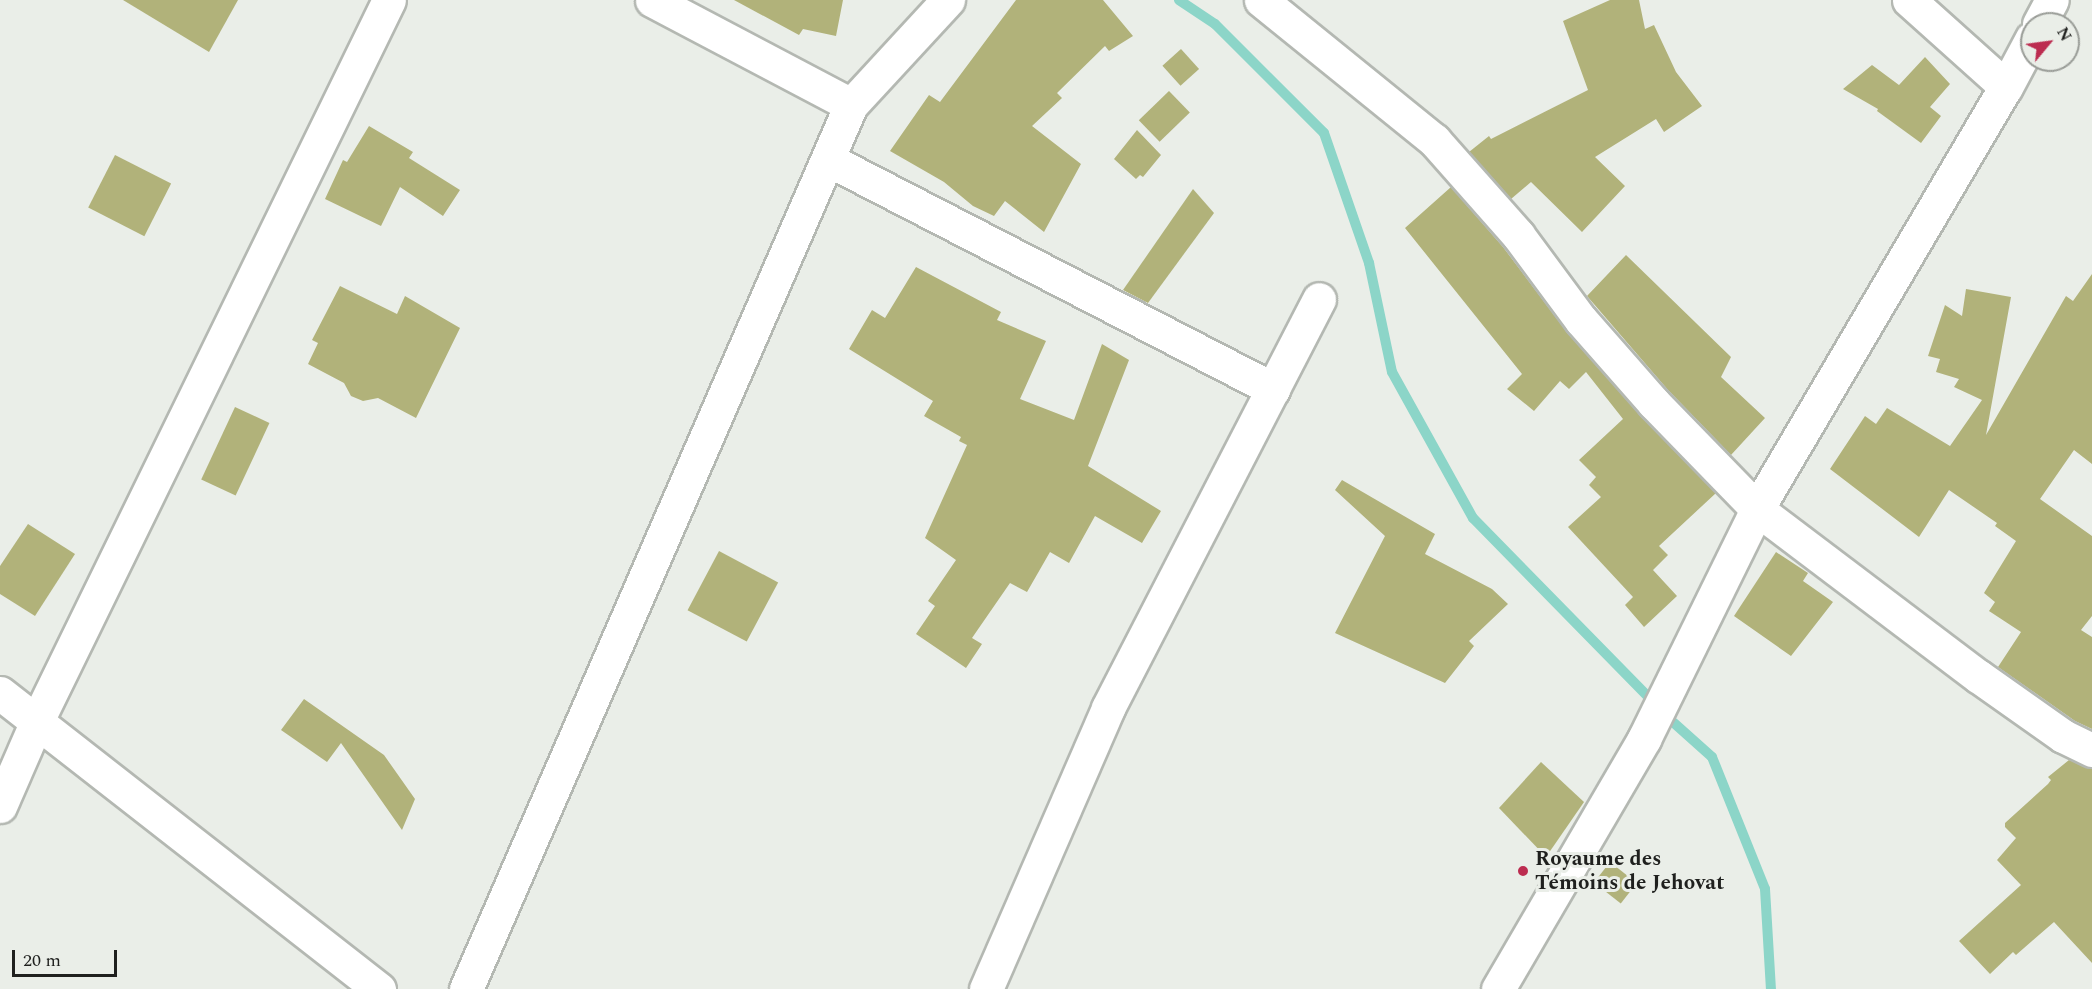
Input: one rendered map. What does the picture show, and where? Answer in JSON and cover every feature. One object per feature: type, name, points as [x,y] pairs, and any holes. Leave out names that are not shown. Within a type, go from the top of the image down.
[{"type":"street","points":[[0,806],[37,721],[389,0]]},
{"type":"street","points":[[652,0],[851,105]]},
{"type":"street","points":[[466,989],[851,105],[948,0]]},
{"type":"street","points":[[1261,0],[1441,147],[1518,235],[1581,320],[1639,387],[1757,509],[1978,676],[2063,736],[2092,750]]},
{"type":"street","points":[[1908,0],[2006,87]]},
{"type":"street","points":[[1498,989],[1644,740],[1757,509],[2020,61]]},
{"type":"street","points":[[829,160],[1273,389]]},
{"type":"street","points":[[986,989],[1108,708],[1319,299]]},
{"type":"street","points":[[0,693],[379,989]]},
{"type":"building","points":[[123,0],[238,0],[209,52]]},
{"type":"building","points":[[734,0],[843,0],[836,36],[803,29],[799,35]]},
{"type":"building","points":[[1016,0],[1103,0],[1133,36],[1109,51],[1105,46],[1057,93],[1062,98],[1032,126],[1081,164],[1044,232],[1005,201],[994,216],[973,206],[944,182],[890,151],[929,95],[940,102]]},
{"type":"building","points":[[1610,0],[1639,0],[1645,29],[1654,25],[1676,72],[1702,106],[1664,132],[1656,119],[1595,157],[1625,186],[1582,232],[1531,182],[1511,199],[1469,152],[1489,136],[1491,139],[1588,90],[1563,21]]},
{"type":"building","points":[[1181,49],[1199,69],[1180,86],[1162,66]]},
{"type":"building","points":[[1925,57],[1950,84],[1930,107],[1941,116],[1921,143],[1877,111],[1878,109],[1843,89],[1872,65],[1899,85]]},
{"type":"building","points":[[1169,91],[1190,113],[1160,142],[1139,120]]},
{"type":"building","points":[[369,126],[413,152],[409,158],[460,190],[443,216],[400,187],[381,226],[325,199],[343,160],[347,162]]},
{"type":"building","points":[[1137,130],[1161,155],[1143,177],[1140,175],[1136,179],[1114,159]]},
{"type":"building","points":[[115,155],[171,184],[144,236],[88,208]]},
{"type":"building","points":[[1451,187],[1503,247],[1567,332],[1641,416],[1716,493],[1659,546],[1668,555],[1653,570],[1677,596],[1644,627],[1625,605],[1633,597],[1568,527],[1601,497],[1589,485],[1596,477],[1579,460],[1623,419],[1586,372],[1569,389],[1560,381],[1534,411],[1507,389],[1522,374],[1405,228]]},
{"type":"building","points":[[1193,189],[1214,213],[1148,303],[1123,290]]},
{"type":"building","points":[[1626,255],[1731,357],[1721,377],[1765,418],[1731,455],[1668,390],[1587,296]]},
{"type":"building","points":[[916,267],[1001,312],[997,320],[1046,341],[1020,399],[1074,420],[1102,344],[1129,360],[1088,466],[1161,511],[1142,543],[1095,516],[1069,563],[1050,552],[1027,592],[1010,583],[972,638],[982,644],[966,668],[916,634],[935,606],[928,601],[956,560],[925,538],[967,445],[959,441],[961,437],[924,416],[933,401],[849,349],[872,310],[885,318]]},
{"type":"building","points":[[2092,274],[2092,464],[2074,450],[2040,499],[2092,536],[2092,616],[2081,630],[2092,637],[2092,729],[2075,721],[1998,667],[2021,632],[1989,611],[1995,602],[1984,593],[2016,541],[1995,526],[1997,523],[1949,490],[1919,537],[1830,469],[1865,416],[1876,424],[1887,408],[1950,446],[1982,400],[1954,387],[1959,379],[1936,372],[1940,359],[1928,356],[1945,305],[1962,316],[1966,289],[2011,297],[1986,435],[2066,296],[2073,301]]},
{"type":"building","points":[[340,286],[397,314],[405,296],[460,328],[416,418],[378,398],[363,401],[351,396],[344,383],[308,364],[318,343],[312,340]]},
{"type":"building","points":[[235,407],[269,423],[236,496],[201,480]]},
{"type":"building","points":[[1342,480],[1435,534],[1425,554],[1492,589],[1508,604],[1469,641],[1474,646],[1445,683],[1335,633],[1385,536],[1335,490]]},
{"type":"building","points":[[28,524],[75,554],[35,616],[0,594],[0,566]]},
{"type":"building","points":[[719,551],[778,582],[747,642],[688,610]]},
{"type":"building","points":[[1776,552],[1808,573],[1803,581],[1833,602],[1791,656],[1734,616]]},
{"type":"building","points":[[304,699],[384,755],[415,799],[402,830],[341,743],[327,762],[281,730]]},
{"type":"building","points":[[2069,760],[2092,769],[2092,963],[2054,922],[2016,955],[2013,952],[1990,974],[1959,941],[2021,885],[1997,860],[2016,838],[2005,827],[2005,823],[2048,784],[2051,780],[2048,777]]},
{"type":"building","points":[[1541,762],[1584,802],[1546,857],[1499,808]]},
{"type":"building","points":[[1610,862],[1637,883],[1621,903],[1594,882]]},
{"type":"waterway","points":[[1179,0],[1215,24],[1324,133],[1369,263],[1392,372],[1473,518],[1648,697]]},
{"type":"waterway","points":[[1674,723],[1712,757],[1765,889],[1771,989]]},
{"type":"place","name":"Royaume des Témoins de Jehovat","points":[[1523,871]]}]
